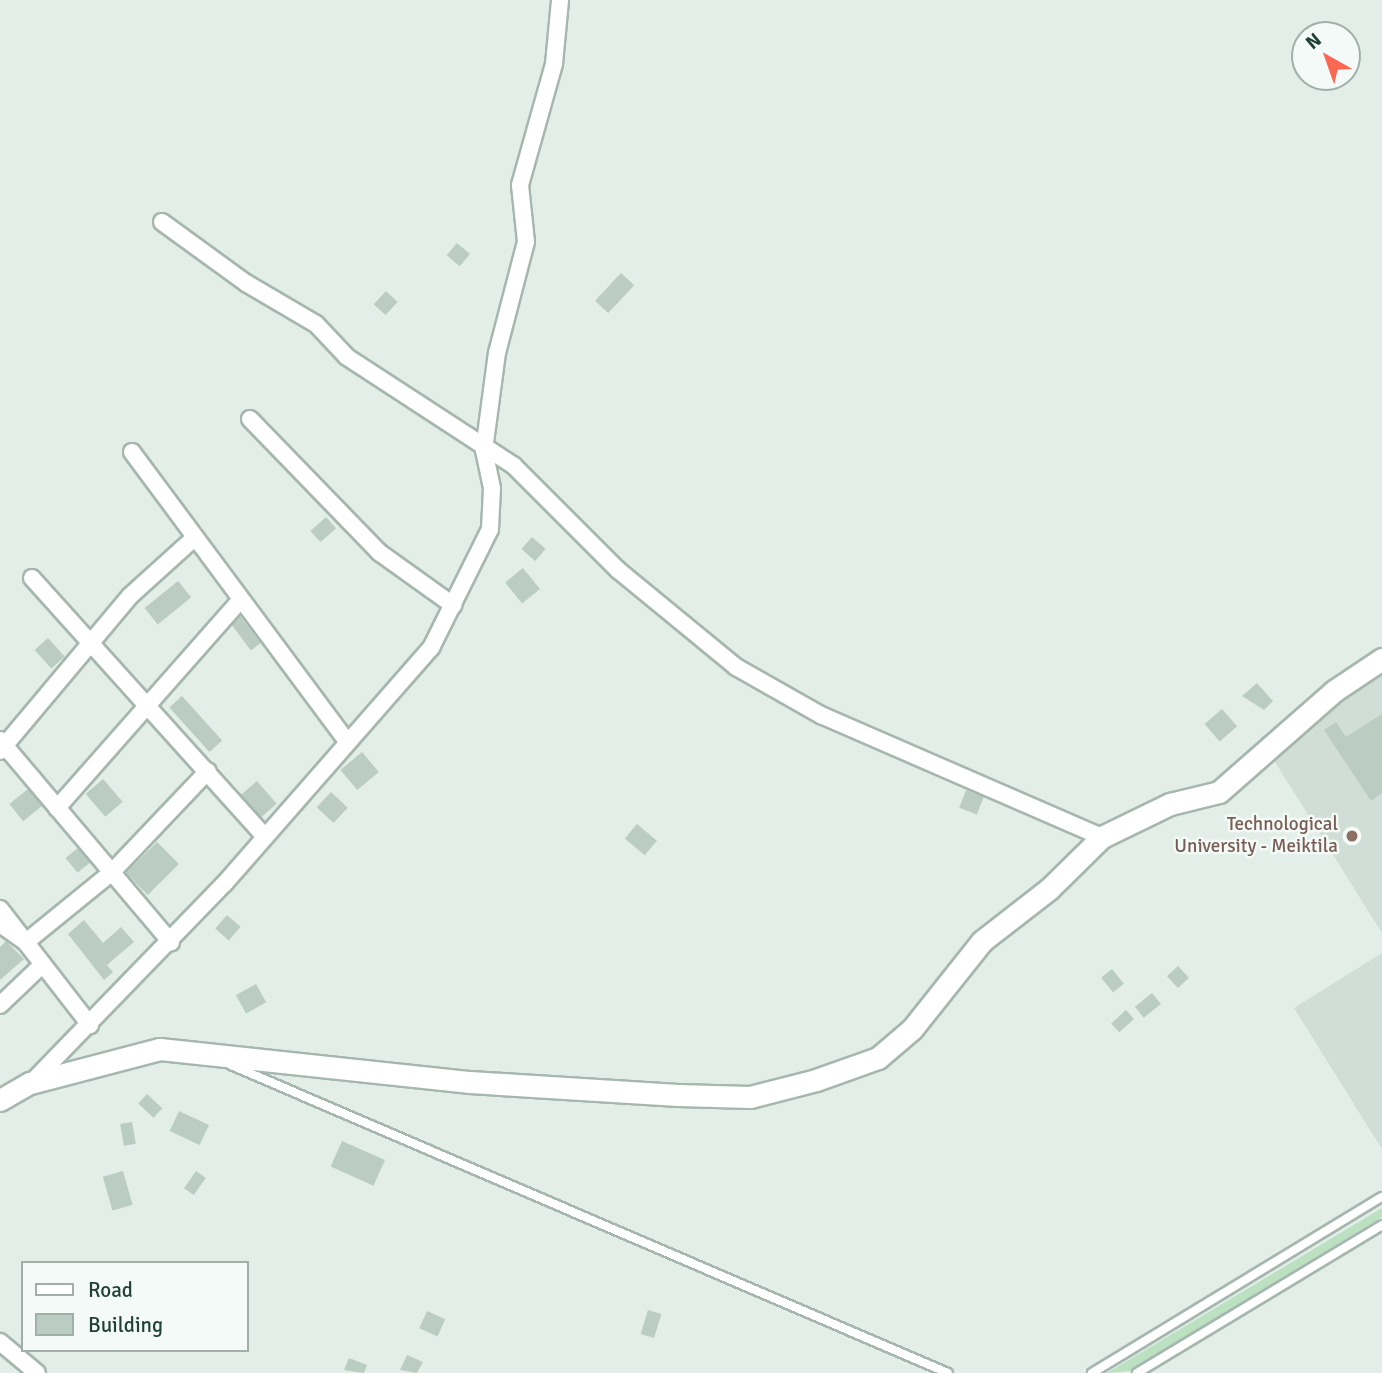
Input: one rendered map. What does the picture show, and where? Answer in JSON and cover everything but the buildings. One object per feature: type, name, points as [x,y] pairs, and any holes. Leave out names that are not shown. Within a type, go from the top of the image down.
[{"type":"street","points":[[0,1100],[30,1083],[171,942],[431,648],[453,605],[490,529],[492,488],[484,450],[497,353],[526,242],[520,185],[554,64],[560,0]]},
{"type":"street","points":[[162,222],[246,283],[316,324],[347,357],[484,450],[514,466],[618,570],[736,667],[821,715],[1102,837]]},
{"type":"street","points":[[250,419],[380,553],[453,605]]},
{"type":"street","points":[[132,452],[193,539],[347,742]]},
{"type":"street","points":[[171,942],[2,745],[92,644],[130,596],[193,539]]},
{"type":"street","points":[[32,578],[265,837]]},
{"type":"street","points":[[57,808],[241,600]]},
{"type":"street","points":[[30,1083],[160,1049],[204,1056],[470,1082],[750,1097],[878,1058],[912,1029],[982,941],[1049,889],[1102,837],[1170,804],[1219,792],[1334,691],[1382,659]]},
{"type":"street","points":[[26,942],[112,872],[208,771]]},
{"type":"street","points":[[0,909],[90,1025]]},
{"type":"street","points":[[0,924],[26,942]]},
{"type":"street","points":[[0,1005],[43,964]]},
{"type":"street","points":[[0,1342],[37,1373]]},
{"type":"lane","points":[[204,1056],[472,1165],[948,1373]]},
{"type":"lane","points":[[1092,1373],[1382,1197]]},
{"type":"lane","points":[[1137,1373],[1382,1225]]},
{"type":"shaded area","name":"Technological University - Meiktila","points":[[1382,662],[1382,933],[1260,738]]},
{"type":"shaded area","points":[[1382,953],[1382,1149],[1294,1008]]},
{"type":"green space","points":[[1382,1208],[1382,1217],[1130,1371],[1107,1373]]},
{"type":"place","name":"Technological University - Meiktila","points":[[1352,836]]}]
